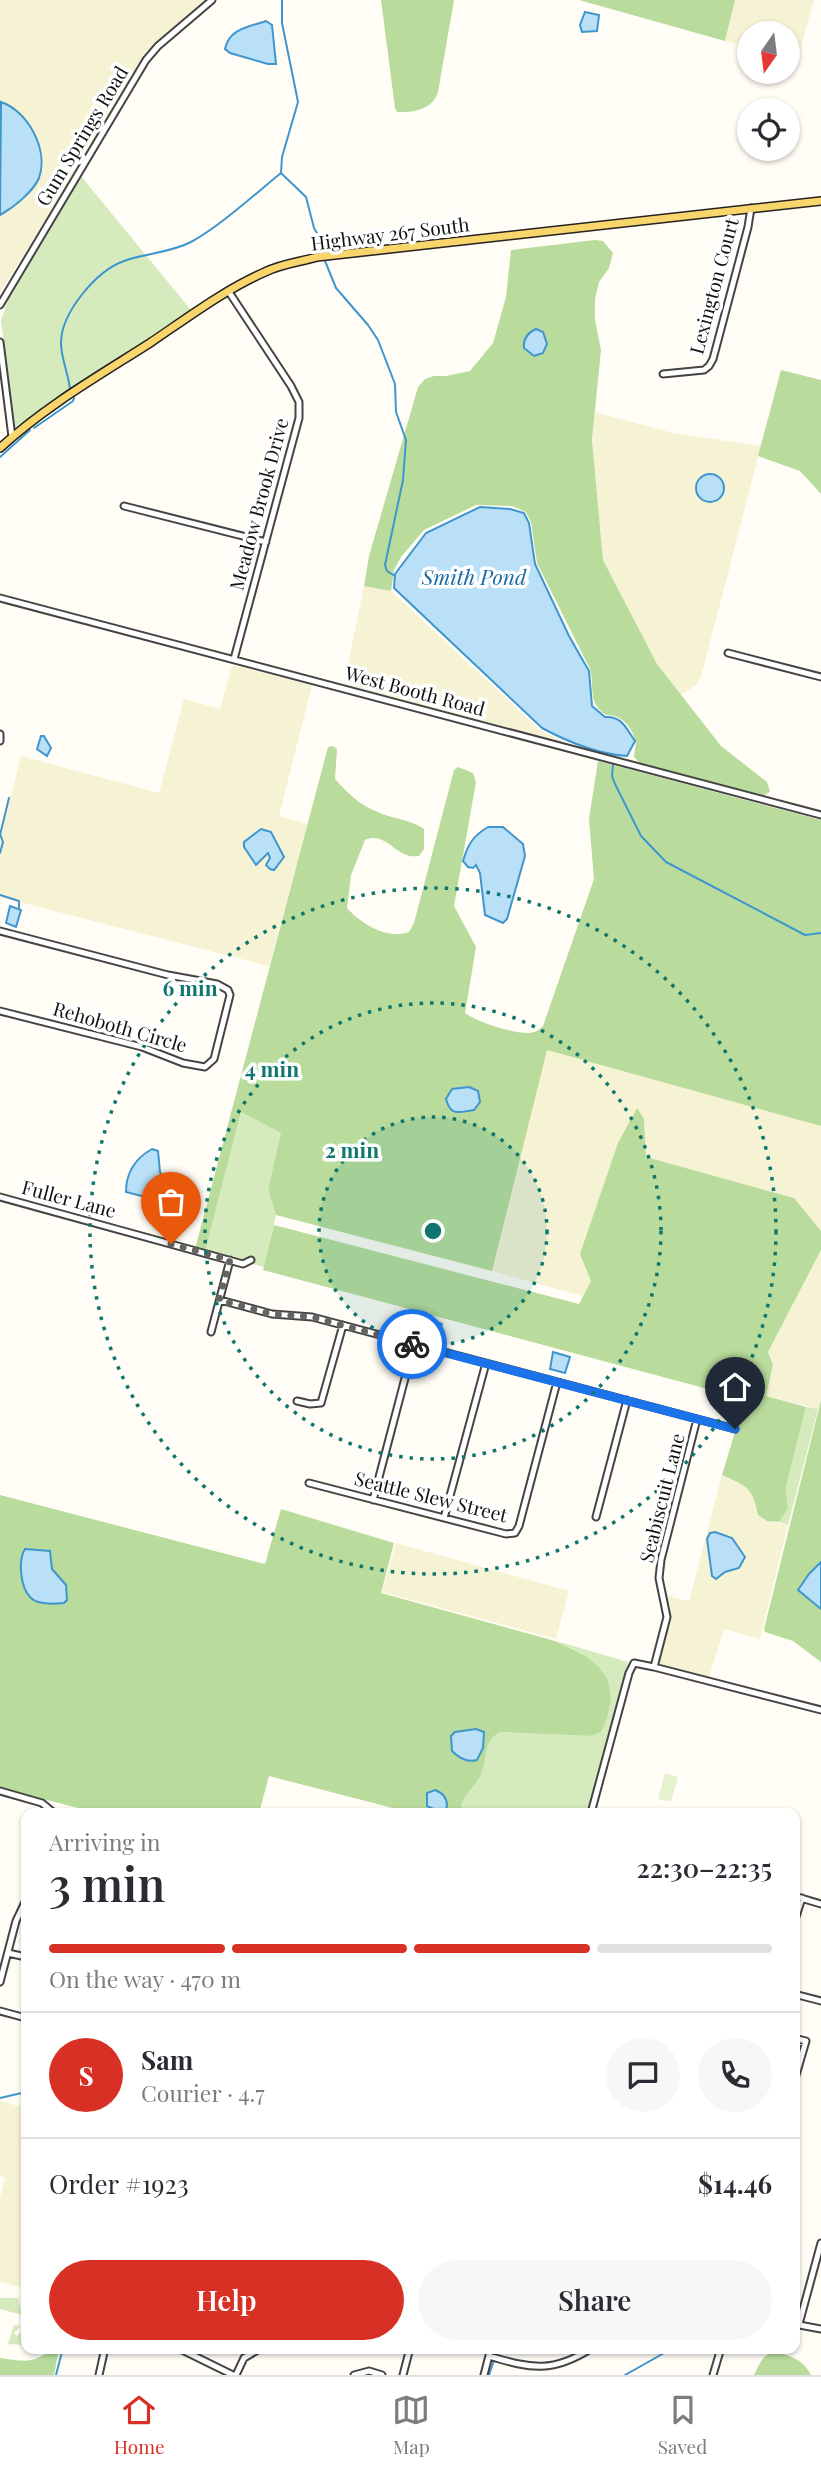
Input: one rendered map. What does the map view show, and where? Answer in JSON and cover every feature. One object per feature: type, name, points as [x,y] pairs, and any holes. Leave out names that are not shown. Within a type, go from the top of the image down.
[{"type":"main road","name":"Highway 267 South","points":[[12,437],[92,380],[265,271],[317,257],[821,201]]},
{"type":"main road","points":[[0,448],[12,437]]},
{"type":"street","name":"Gum Springs Road","points":[[0,305],[151,53],[212,0]]},
{"type":"street","name":"Lexington Court","points":[[663,374],[696,372],[709,366],[713,359],[751,208]]},
{"type":"street","name":"Meadow Brook Drive","points":[[229,292],[291,386],[300,407],[234,659]]},
{"type":"street","points":[[0,342],[12,437]]},
{"type":"street","points":[[124,506],[266,542]]},
{"type":"street","name":"West Booth Road","points":[[0,598],[821,815]]},
{"type":"street","points":[[728,653],[821,677]]},
{"type":"street","points":[[0,734],[0,741]]},
{"type":"street","name":"Rehoboth Circle","points":[[0,931],[171,976],[217,984],[228,989],[230,1001],[212,1063],[200,1067],[142,1047],[0,1011]]},
{"type":"street","name":"Fuller Lane","points":[[0,1197],[243,1264],[251,1260]]},
{"type":"street","points":[[211,1332],[230,1260]]},
{"type":"street","points":[[219,1300],[272,1314],[312,1317],[735,1429]]},
{"type":"street","points":[[297,1401],[310,1404],[321,1402],[343,1325]]},
{"type":"street","points":[[373,1500],[414,1344]]},
{"type":"street","points":[[444,1518],[486,1363]]},
{"type":"street","name":"Seattle Slew Street","points":[[309,1483],[506,1534],[515,1533],[557,1382]]},
{"type":"street","points":[[596,1517],[627,1400]]},
{"type":"street","name":"Seabiscuit Lane","points":[[654,1667],[667,1617],[659,1577],[661,1560],[697,1419]]},
{"type":"street","points":[[592,1808],[634,1663],[821,1710]]},
{"type":"street","points":[[0,1791],[42,1803],[48,1808]]},
{"type":"street","points":[[800,1904],[802,1898],[821,1904]]},
{"type":"street","points":[[0,1982],[21,1910]]},
{"type":"street","points":[[8,1953],[21,1956]]},
{"type":"street","points":[[800,1996],[821,2001]]},
{"type":"street","points":[[0,2011],[21,2017]]},
{"type":"street","points":[[800,2040],[806,2041],[800,2062]]},
{"type":"street","points":[[800,2314],[821,2243]]},
{"type":"street","points":[[800,2325],[821,2329]]},
{"type":"street","points":[[99,2375],[104,2354]]},
{"type":"street","points":[[191,2354],[235,2375],[244,2358],[251,2354]]},
{"type":"street","points":[[403,2375],[408,2354]]},
{"type":"street","points":[[484,2375],[489,2354]]},
{"type":"street","points":[[495,2354],[524,2366],[560,2365],[581,2354]]},
{"type":"street","points":[[713,2375],[718,2354]]},
{"type":"street","points":[[354,2375],[369,2371],[382,2375]]},
{"type":"shaded area","points":[[0,0],[205,0],[149,51],[0,293],[0,215],[31,190],[0,103]]},
{"type":"shaded area","points":[[735,0],[814,0],[800,50],[800,21],[737,21],[737,44],[725,41]]},
{"type":"shaded area","points":[[595,412],[673,433],[761,446],[701,677],[696,685],[681,695],[657,664],[603,560],[592,440]]},
{"type":"shaded area","points":[[364,586],[391,591],[540,730],[568,744],[344,684]]},
{"type":"shaded area","points":[[232,665],[312,685],[279,816],[308,824],[269,966],[0,897],[0,839],[21,756],[159,793],[184,699],[220,709]],"holes":[[[244,847],[268,853],[253,860]],[[268,853],[284,857],[274,870],[267,862],[270,858]]]},
{"type":"shaded area","points":[[546,1049],[821,1126],[821,1231],[793,1198],[646,1157],[644,1119],[591,1281],[583,1296],[492,1271]]},
{"type":"shaded area","points":[[821,1250],[821,1400],[818,1409],[766,1396],[773,1365],[768,1352]]},
{"type":"shaded area","points":[[722,1475],[741,1483],[755,1496],[767,1521],[788,1525],[760,1639],[724,1629],[709,1677],[659,1664],[670,1619],[667,1596],[689,1601]]},
{"type":"shaded area","points":[[396,1543],[569,1591],[556,1639],[382,1592]]},
{"type":"shaded area","points":[[0,2101],[21,2107],[21,2287],[0,2282],[0,2198],[5,2178],[0,2176]]},
{"type":"green space","points":[[381,0],[454,0],[438,92],[436,98],[422,109],[397,112],[395,108]]},
{"type":"green space","points":[[579,0],[735,0],[725,41]]},
{"type":"green space","points":[[80,175],[191,310],[14,428],[1,320],[10,294]]},
{"type":"green space","points":[[603,241],[613,253],[609,268],[599,282],[595,299],[595,320],[601,350],[592,440],[603,560],[657,664],[721,746],[767,782],[770,791],[763,797],[640,763],[634,757],[636,742],[628,726],[621,719],[606,715],[596,705],[590,669],[537,563],[531,522],[526,512],[512,506],[476,505],[424,530],[401,557],[394,570],[391,591],[364,586],[369,556],[418,387],[425,379],[434,376],[470,371],[493,343],[506,297],[511,250]]},
{"type":"green space","points":[[781,370],[821,380],[821,494],[800,471],[758,456]]},
{"type":"green space","points":[[328,747],[337,749],[335,779],[348,792],[374,810],[424,829],[424,849],[419,856],[404,854],[379,839],[365,840],[351,875],[347,908],[367,925],[392,934],[409,932],[414,923],[454,770],[458,767],[473,773],[476,782],[454,906],[476,947],[465,1013],[486,1023],[521,1033],[534,1032],[543,1026],[594,879],[589,819],[598,761],[821,820],[821,1126],[547,1050],[492,1271],[276,1215],[268,1190],[281,1133],[241,1112],[205,1252],[195,1249]]},
{"type":"green space","points":[[637,1108],[644,1119],[646,1157],[794,1198],[821,1231],[821,1250],[768,1352],[773,1365],[766,1396],[806,1407],[786,1487],[788,1509],[779,1522],[767,1521],[758,1515],[748,1489],[722,1475],[745,1399],[263,1270],[274,1225],[579,1304],[591,1281],[580,1254],[618,1143]]},
{"type":"green space","points":[[241,1112],[282,1133],[268,1190],[276,1215],[264,1267],[205,1252]]},
{"type":"green space","points":[[821,1400],[821,1662],[793,1641],[765,1632],[764,1629]]},
{"type":"green space","points":[[806,1407],[818,1409],[788,1525],[779,1522],[788,1509],[786,1487]]},
{"type":"green space","points":[[0,1495],[265,1564],[281,1509],[394,1543],[381,1593],[555,1641],[586,1656],[608,1680],[611,1701],[601,1732],[592,1736],[499,1732],[489,1743],[480,1777],[461,1805],[462,1808],[445,1808],[444,1795],[430,1790],[426,1796],[429,1808],[393,1808],[269,1776],[260,1808],[78,1808],[0,1788]],"holes":[[[25,1549],[50,1552],[52,1569],[64,1582],[21,1559]]]},
{"type":"green space","points":[[556,1641],[628,1662],[589,1808],[462,1808],[461,1805],[480,1777],[489,1743],[499,1732],[592,1736],[601,1732],[598,1666],[586,1656]]},
{"type":"green space","points":[[665,1773],[678,1777],[671,1802],[658,1799]]},
{"type":"green space","points":[[0,2298],[18,2298],[21,2315],[0,2309]]},
{"type":"green space","points":[[14,2325],[21,2326],[14,2333],[17,2336],[21,2333],[21,2345],[8,2344]]},
{"type":"green space","points":[[44,2354],[58,2354],[54,2375],[0,2375],[0,2358],[22,2361]]},
{"type":"green space","points":[[768,2354],[785,2355],[804,2365],[811,2375],[754,2375]]},
{"type":"water","points":[[585,12],[599,15],[597,31],[582,32],[580,25]]},
{"type":"water","points":[[266,21],[272,25],[276,64],[230,53],[225,49],[235,33]]},
{"type":"water","points":[[1,102],[20,114],[28,123],[38,144],[41,167],[39,178],[32,189],[0,215]]},
{"type":"water","points":[[536,329],[543,332],[547,344],[543,353],[534,356],[524,345],[526,337]]},
{"type":"water","points":[[710,474],[720,478],[724,488],[720,498],[710,502],[700,498],[696,488],[700,478]]},
{"type":"water","name":"Smith Pond","points":[[480,507],[524,513],[529,523],[535,564],[589,671],[592,706],[605,717],[620,721],[635,741],[627,756],[583,746],[542,728],[394,588],[395,574],[426,533]]},
{"type":"water","points":[[41,736],[44,736],[51,748],[47,756],[37,749]]},
{"type":"water","points":[[488,827],[503,827],[523,844],[525,856],[507,919],[503,923],[485,915],[480,873],[476,865],[473,868],[468,867],[463,861],[472,841]]},
{"type":"water","points":[[261,829],[271,832],[284,857],[274,870],[266,865],[270,858],[268,853],[256,865],[244,847],[244,842]]},
{"type":"water","points":[[10,906],[21,910],[16,927],[6,923]]},
{"type":"water","points":[[469,1087],[478,1091],[480,1102],[474,1110],[459,1112],[450,1109],[446,1099],[452,1089]]},
{"type":"water","points":[[152,1149],[158,1151],[160,1172],[172,1192],[170,1200],[126,1192],[133,1166]]},
{"type":"water","points":[[430,1319],[442,1324],[437,1341],[423,1335]]},
{"type":"water","points":[[553,1352],[570,1357],[565,1373],[550,1369]]},
{"type":"water","points":[[710,1533],[732,1538],[745,1557],[739,1568],[725,1572],[716,1579],[712,1576],[707,1539]]},
{"type":"water","points":[[25,1549],[50,1551],[52,1569],[66,1585],[67,1600],[64,1603],[38,1602],[27,1593],[21,1574],[21,1560]]},
{"type":"water","points":[[821,1562],[821,1609],[798,1590]]},
{"type":"water","points":[[476,1729],[484,1732],[483,1748],[477,1760],[470,1761],[457,1756],[452,1751],[451,1736],[455,1732]]},
{"type":"water","points":[[435,1790],[442,1794],[446,1808],[427,1806],[427,1793]]},
{"type":"waterway","points":[[282,0],[282,23],[298,102],[282,157],[281,173],[306,197],[314,228],[325,252]]},
{"type":"waterway","points":[[70,390],[61,349],[63,331],[74,307],[92,283],[113,266],[124,261],[175,248],[202,236],[281,173]]},
{"type":"waterway","points":[[325,261],[336,288],[378,340],[395,384],[396,412],[406,440],[403,480],[385,565],[387,571],[395,576]]},
{"type":"waterway","points":[[34,428],[74,398]]},
{"type":"waterway","points":[[0,457],[30,430]]},
{"type":"waterway","points":[[613,764],[612,776],[615,784],[641,836],[666,862],[805,935],[821,933]]},
{"type":"waterway","points":[[0,835],[9,798]]},
{"type":"waterway","points":[[0,834],[3,842],[0,853]]},
{"type":"waterway","points":[[0,895],[19,901],[19,908]]},
{"type":"waterway","points":[[0,2098],[21,2093]]},
{"type":"waterway","points":[[56,2375],[61,2354]]},
{"type":"waterway","points":[[625,2375],[662,2354]]},
{"type":"waterway","points":[[489,2375],[493,2363]]},
{"type":"way so far","points":[[171,1244],[230,1260],[219,1300],[272,1314],[312,1317],[412,1344]]},
{"type":"route","points":[[412,1344],[735,1429]]}]
